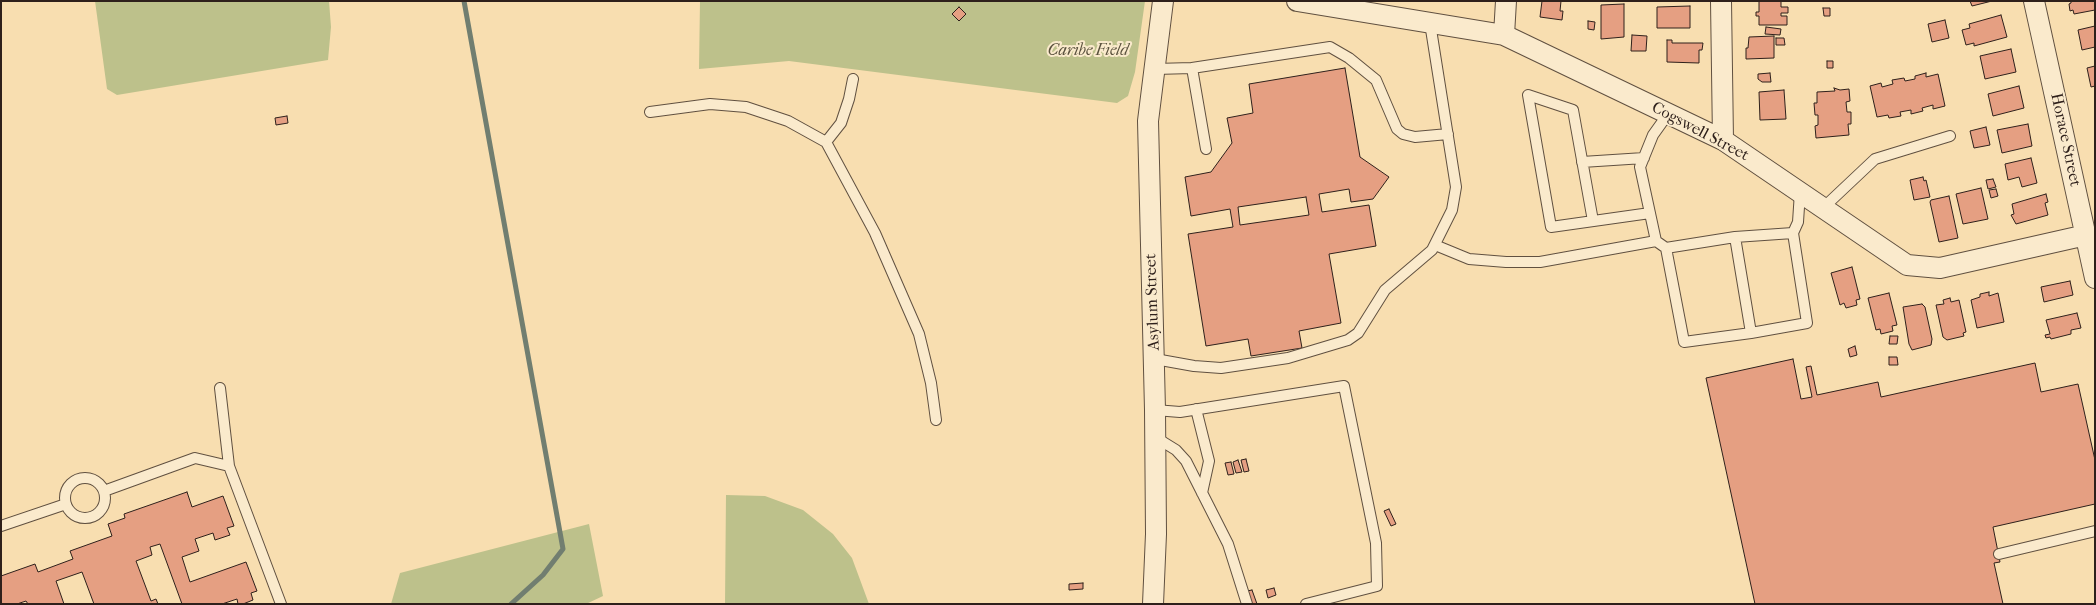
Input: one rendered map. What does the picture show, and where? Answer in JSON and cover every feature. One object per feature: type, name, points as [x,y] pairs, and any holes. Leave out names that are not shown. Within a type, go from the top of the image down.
[{"type":"street","name":"Asylum Street","points":[[1153,604],[1156,534],[1156,437],[1148,121],[1163,1]]},
{"type":"street","name":"Cogswell Street","points":[[1296,1],[1504,35],[1723,140],[1907,265],[1940,268],[2086,235]]},
{"type":"street","points":[[1504,35],[1506,1]]},
{"type":"street","points":[[1721,1],[1723,140]]},
{"type":"street","name":"Horace Street","points":[[2034,1],[2094,274]]},
{"type":"lane","points":[[1154,359],[1194,366],[1221,368],[1288,358],[1348,340],[1358,333],[1385,290],[1432,250],[1452,210],[1456,187],[1430,23]]},
{"type":"lane","points":[[1155,69],[1192,68],[1330,47],[1349,58],[1376,80],[1397,129],[1403,134],[1415,137],[1448,134]]},
{"type":"lane","points":[[1192,68],[1206,149]]},
{"type":"lane","points":[[826,142],[840,123],[849,99],[853,78]]},
{"type":"lane","points":[[1593,221],[1573,110],[1528,95],[1551,227],[1650,213]]},
{"type":"lane","points":[[650,112],[710,104],[746,107],[788,121],[826,142],[874,233],[919,334],[931,383],[936,420]]},
{"type":"lane","points":[[1668,114],[1653,135],[1640,167],[1656,240],[1666,248],[1684,342],[1807,323],[1793,233],[1798,222],[1800,191]]},
{"type":"lane","points":[[1823,208],[1875,159],[1950,136]]},
{"type":"lane","points":[[1582,162],[1644,158]]},
{"type":"lane","points":[[1666,248],[1736,237],[1793,233]]},
{"type":"lane","points":[[1736,237],[1751,333]]},
{"type":"lane","points":[[1435,245],[1469,259],[1540,262],[1656,240]]},
{"type":"lane","points":[[1155,410],[1180,412],[1344,386],[1376,543],[1377,586],[1306,604]]},
{"type":"lane","points":[[220,388],[229,466],[281,604]]},
{"type":"lane","points":[[1196,409],[1209,461],[1202,493]]},
{"type":"lane","points":[[1156,437],[1176,450],[1186,461],[1228,544],[1248,604]]},
{"type":"lane","points":[[104,490],[195,458],[229,466]]},
{"type":"lane","points":[[90,478],[101,485],[104,490],[105,503],[98,514],[92,518],[78,518],[72,514],[66,504],[65,495],[67,489],[77,479],[90,478]]},
{"type":"lane","points":[[1,526],[66,504]]},
{"type":"lane","points":[[1998,554],[2095,531]]},
{"type":"green space","points":[[95,1],[329,1],[331,27],[328,60],[117,95],[107,89]]},
{"type":"green space","name":"Caribe Field","points":[[700,1],[1145,1],[1135,72],[1128,96],[1117,103],[789,61],[699,69]]},
{"type":"green space","points":[[726,495],[765,496],[803,510],[833,534],[852,558],[869,604],[725,604]]},
{"type":"green space","points":[[589,524],[603,596],[586,604],[391,604],[400,573]]},
{"type":"building","points":[[1542,1],[1561,1],[1560,11],[1563,11],[1562,20],[1540,17]]},
{"type":"building","points":[[1759,1],[1781,1],[1781,7],[1788,7],[1788,13],[1781,13],[1781,16],[1787,16],[1787,25],[1759,25],[1759,16],[1756,16],[1756,12],[1759,12]]},
{"type":"building","points":[[1970,1],[1992,1],[1972,6]]},
{"type":"building","points":[[2071,1],[2095,1],[2095,10],[2074,14],[2073,10],[2070,11],[2069,4]]},
{"type":"building","points":[[1624,4],[1624,37],[1601,39],[1601,5]]},
{"type":"building","points":[[1690,6],[1690,28],[1657,28],[1657,7]]},
{"type":"building","points":[[959,7],[966,14],[959,21],[952,14]]},
{"type":"building","points":[[1823,8],[1830,8],[1830,16],[1824,16]]},
{"type":"building","points":[[2001,15],[2007,37],[1974,46],[1974,43],[1966,45],[1962,30],[1970,28],[1969,24]]},
{"type":"building","points":[[1945,20],[1949,38],[1932,42],[1928,24]]},
{"type":"building","points":[[1588,21],[1595,22],[1594,30],[1588,29]]},
{"type":"building","points":[[2095,26],[2095,47],[2082,50],[2078,30]]},
{"type":"building","points":[[1766,27],[1781,29],[1780,35],[1765,34]]},
{"type":"building","points":[[1632,35],[1647,36],[1646,51],[1631,51]]},
{"type":"building","points":[[1774,36],[1774,58],[1746,59],[1749,37]]},
{"type":"building","points":[[1776,38],[1784,38],[1785,45],[1776,45]]},
{"type":"building","points":[[1667,40],[1672,40],[1672,43],[1703,43],[1702,50],[1699,50],[1699,63],[1667,62]]},
{"type":"building","points":[[2011,49],[2016,72],[1985,79],[1980,56]]},
{"type":"building","points":[[1827,61],[1833,61],[1833,68],[1827,68]]},
{"type":"building","points":[[2095,66],[2095,86],[2091,87],[2087,68]]},
{"type":"building","points":[[1345,68],[1360,157],[1389,177],[1373,199],[1351,202],[1349,189],[1319,194],[1322,212],[1369,205],[1376,246],[1329,254],[1341,323],[1299,331],[1302,348],[1251,356],[1248,339],[1206,346],[1188,234],[1233,227],[1230,209],[1191,216],[1185,177],[1211,172],[1232,143],[1227,118],[1253,113],[1249,84]],"holes":[[[1306,197],[1309,215],[1240,225],[1238,207]]]},
{"type":"building","points":[[1770,73],[1771,82],[1762,82],[1758,79],[1758,74]]},
{"type":"building","points":[[1926,73],[1926,77],[1938,74],[1945,106],[1933,109],[1933,105],[1922,108],[1923,111],[1911,114],[1911,110],[1900,112],[1901,116],[1889,118],[1888,115],[1877,117],[1870,86],[1881,83],[1882,87],[1893,84],[1892,80],[1904,78],[1905,81],[1915,79],[1915,76]]},
{"type":"building","points":[[2019,86],[2024,108],[1993,116],[1988,94]]},
{"type":"building","points":[[1834,88],[1840,90],[1849,89],[1850,101],[1846,102],[1847,112],[1851,112],[1851,124],[1848,124],[1849,135],[1816,138],[1815,126],[1818,125],[1818,115],[1815,115],[1814,103],[1817,103],[1817,92],[1835,91]]},
{"type":"building","points":[[1784,90],[1786,119],[1760,120],[1759,92]]},
{"type":"building","points":[[287,116],[288,123],[276,125],[275,118]]},
{"type":"building","points":[[2028,124],[2032,146],[2002,153],[1997,130]]},
{"type":"building","points":[[1986,127],[1990,145],[1974,148],[1970,131]]},
{"type":"building","points":[[2031,158],[2037,183],[2022,187],[2019,177],[2008,180],[2005,164]]},
{"type":"building","points":[[1923,177],[1924,181],[1926,180],[1930,197],[1914,200],[1910,180]]},
{"type":"building","points":[[1993,179],[1996,187],[1988,189],[1986,180]]},
{"type":"building","points":[[1981,188],[1988,219],[1963,224],[1956,194]]},
{"type":"building","points":[[1996,189],[1998,196],[1991,198],[1989,190]]},
{"type":"building","points":[[2046,194],[2048,202],[2045,203],[2048,215],[2016,224],[2011,215],[2014,214],[2012,204]]},
{"type":"building","points":[[1949,196],[1958,238],[1939,242],[1930,202],[1931,200]]},
{"type":"building","points":[[1852,267],[1860,299],[1856,300],[1857,305],[1846,308],[1844,303],[1840,305],[1831,273]]},
{"type":"building","points":[[2070,281],[2073,295],[2044,302],[2041,287]]},
{"type":"building","points":[[1989,292],[1989,296],[1998,293],[2004,322],[1977,328],[1971,300],[1980,297],[1980,294]]},
{"type":"building","points":[[1889,293],[1897,325],[1892,326],[1893,331],[1881,334],[1880,329],[1876,330],[1868,298]]},
{"type":"building","points":[[1950,298],[1951,302],[1959,300],[1966,332],[1963,333],[1964,336],[1947,340],[1943,337],[1936,305],[1944,304],[1943,300]]},
{"type":"building","points":[[1922,304],[1925,307],[1932,339],[1931,345],[1912,350],[1909,344],[1903,307]]},
{"type":"building","points":[[2077,313],[2081,328],[2071,330],[2071,334],[2051,339],[2050,337],[2046,338],[2045,335],[2050,334],[2046,320]]},
{"type":"building","points":[[1890,336],[1898,336],[1897,344],[1889,344]]},
{"type":"building","points":[[1855,346],[1857,355],[1850,357],[1848,349]]},
{"type":"building","points":[[1889,357],[1897,357],[1898,365],[1889,365]]},
{"type":"building","points":[[1793,359],[1801,399],[1812,397],[1806,367],[1811,366],[1817,395],[1878,382],[1881,397],[2035,363],[2041,392],[2078,384],[2095,460],[2095,504],[1993,527],[2000,562],[1994,563],[2003,604],[1755,604],[1706,378]]},
{"type":"building","points":[[1246,459],[1249,471],[1244,472],[1241,460]]},
{"type":"building","points":[[1238,460],[1242,472],[1236,473],[1233,462]]},
{"type":"building","points":[[1231,462],[1234,474],[1228,475],[1225,463]]},
{"type":"building","points":[[187,492],[192,507],[223,496],[234,526],[227,528],[230,535],[215,540],[213,533],[195,539],[199,551],[182,557],[190,582],[246,562],[257,591],[251,593],[253,600],[243,604],[238,604],[237,599],[222,604],[182,604],[160,544],[150,547],[152,555],[136,561],[151,601],[156,599],[158,604],[94,604],[82,572],[56,581],[64,604],[28,604],[26,601],[17,604],[1,604],[1,576],[35,564],[38,572],[73,559],[70,551],[112,536],[108,524],[125,518],[124,514]]},
{"type":"building","points":[[1389,509],[1396,524],[1391,526],[1384,511]]},
{"type":"building","points":[[1083,583],[1083,589],[1069,590],[1069,584]]},
{"type":"building","points":[[1274,588],[1276,595],[1268,598],[1266,590]]},
{"type":"building","points":[[1252,590],[1257,604],[1251,604],[1247,591]]},
{"type":"waterway","points":[[464,1],[563,549],[543,575],[511,604]]}]
